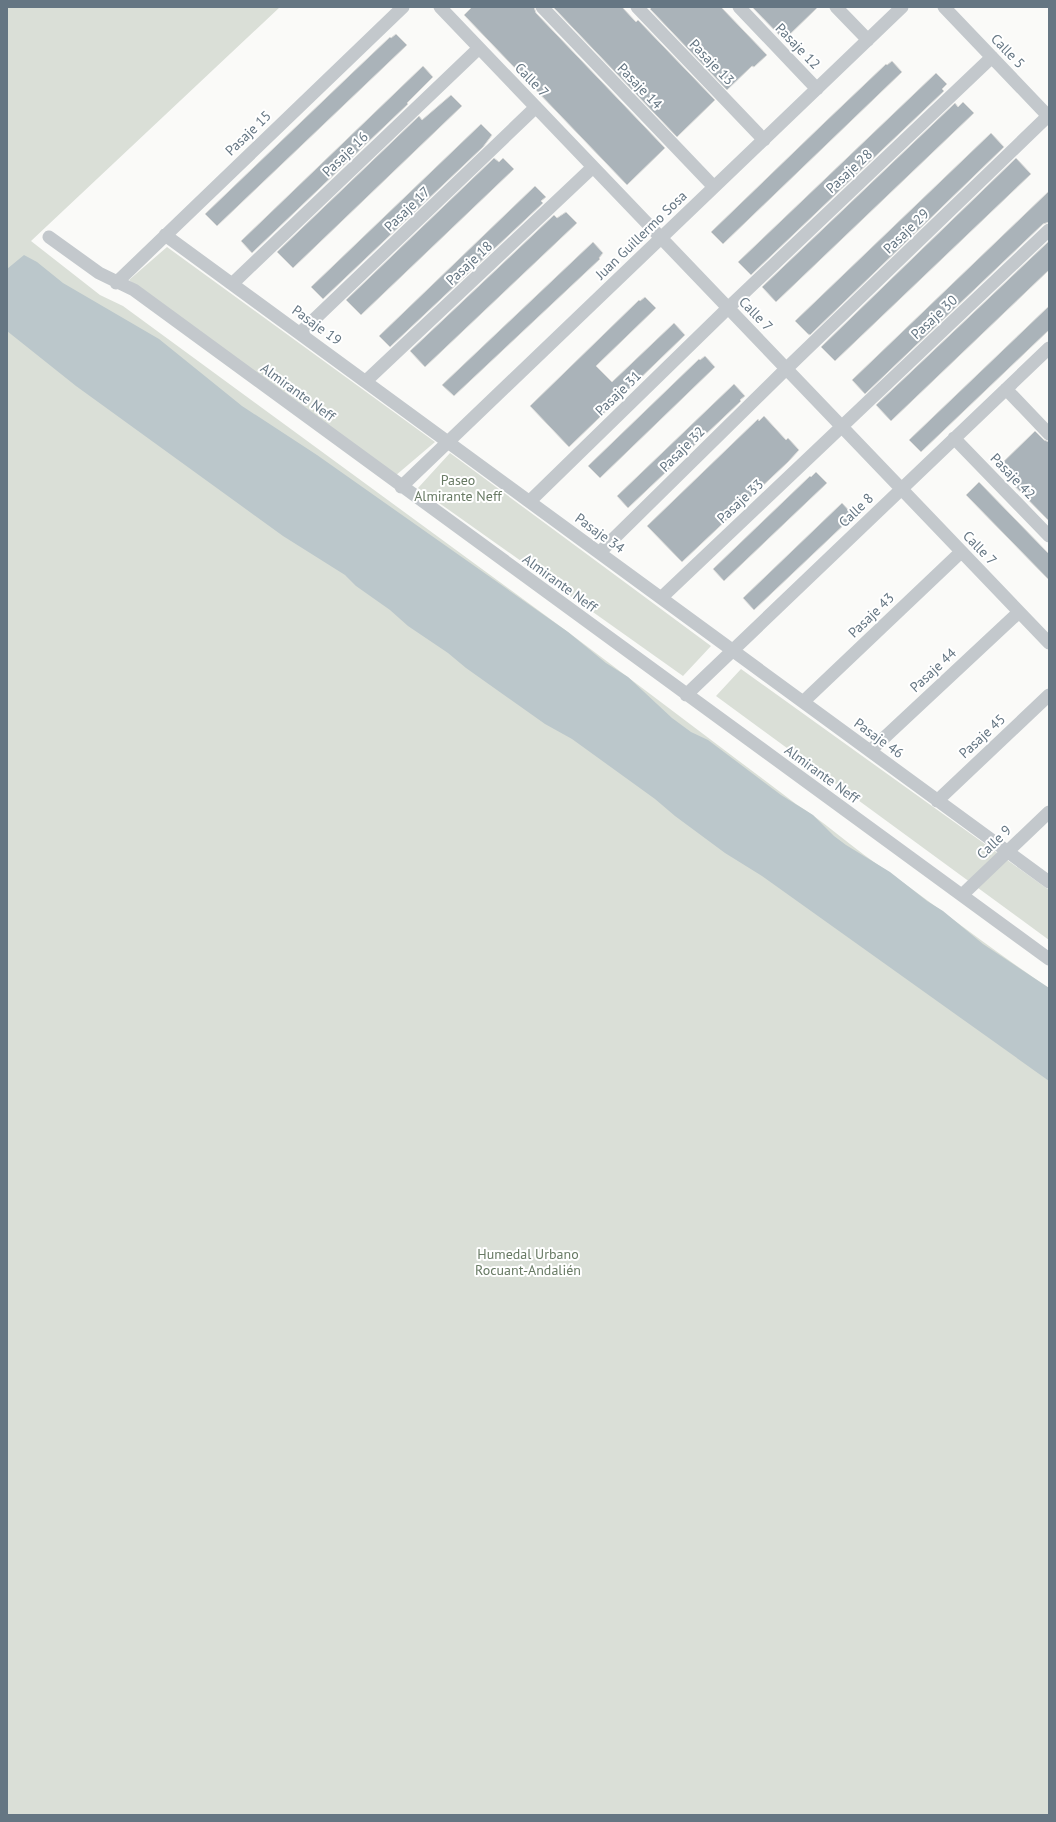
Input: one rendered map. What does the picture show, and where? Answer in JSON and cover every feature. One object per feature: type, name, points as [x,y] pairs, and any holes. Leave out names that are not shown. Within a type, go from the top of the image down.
[{"type":"street","name":"Pasaje 15","points":[[116,283],[403,7]]},
{"type":"street","name":"Calle 7","points":[[440,7],[1049,643]]},
{"type":"street","name":"Pasaje 14","points":[[542,7],[714,187]]},
{"type":"street","name":"Pasaje 13","points":[[637,7],[764,140]]},
{"type":"street","name":"Pasaje 12","points":[[738,7],[817,89]]},
{"type":"street","points":[[836,7],[868,40]]},
{"type":"street","name":"Juan Guillermo Sosa","points":[[401,487],[902,7]]},
{"type":"street","name":"Calle 5","points":[[944,7],[1048,116]]},
{"type":"street","name":"Pasaje 16","points":[[232,284],[479,48]]},
{"type":"street","name":"Pasaje 28","points":[[728,308],[992,57]]},
{"type":"street","name":"Pasaje 17","points":[[300,333],[536,107]]},
{"type":"street","name":"Pasaje 29","points":[[786,369],[1048,116]]},
{"type":"street","name":"Pasaje 18","points":[[366,382],[593,167]]},
{"type":"street","name":"Pasaje 30","points":[[842,427],[1049,230]]},
{"type":"street","name":"Pasaje 19","points":[[165,235],[449,442]]},
{"type":"street","name":"Almirante Neff","points":[[49,237],[116,283],[134,290],[401,487],[1049,959]]},
{"type":"street","name":"Pasaje 31","points":[[530,501],[728,308]]},
{"type":"street","name":"Calle 8","points":[[686,695],[1049,348]]},
{"type":"street","name":"Pasaje 32","points":[[600,552],[786,369]]},
{"type":"street","points":[[1006,389],[1049,434]]},
{"type":"street","name":"Pasaje 33","points":[[661,598],[842,427]]},
{"type":"street","name":"Pasaje 42","points":[[954,438],[1049,536]]},
{"type":"street","name":"Pasaje 34","points":[[449,442],[732,650]]},
{"type":"street","name":"Pasaje 43","points":[[803,702],[961,552]]},
{"type":"street","name":"Pasaje 44","points":[[870,751],[1019,612]]},
{"type":"street","name":"Pasaje 46","points":[[732,650],[1049,882]]},
{"type":"street","name":"Pasaje 45","points":[[937,800],[1049,696]]},
{"type":"street","name":"Calle 9","points":[[962,895],[1049,812]]},
{"type":"green space","name":"Humedal Urbano Rocuant-Andalién","points":[[7,7],[280,7],[31,241],[100,295],[123,306],[568,632],[864,855],[1049,988],[1049,1815],[7,1815]]},
{"type":"green space","points":[[167,247],[435,442],[395,476],[129,280]]},
{"type":"green space","name":"Paseo Almirante Neff","points":[[450,453],[711,646],[683,676],[418,488]]},
{"type":"green space","points":[[741,669],[1049,890],[1049,940],[716,696]]},
{"type":"shaded area","points":[[24,255],[37,262],[63,283],[159,339],[242,406],[317,455],[568,632],[606,663],[628,677],[672,718],[691,732],[708,740],[781,795],[813,815],[834,836],[846,845],[890,872],[927,901],[943,911],[983,944],[1049,988],[1049,1081],[762,876],[725,853],[675,816],[655,799],[572,739],[545,724],[466,668],[448,653],[408,626],[390,610],[356,586],[345,575],[283,536],[76,386],[7,331],[7,269]]},
{"type":"building","points":[[472,7],[534,7],[536,13],[665,148],[627,185],[464,15]]},
{"type":"building","points":[[553,7],[622,7],[636,22],[638,20],[715,100],[677,137]]},
{"type":"building","points":[[652,7],[721,7],[767,55],[754,67],[752,66],[727,90],[650,9]]},
{"type":"building","points":[[752,7],[818,7],[784,40]]},
{"type":"building","points":[[396,34],[407,45],[217,226],[205,214],[390,37],[391,38]]},
{"type":"building","points":[[892,61],[902,72],[723,244],[711,232],[886,64],[887,65]]},
{"type":"building","points":[[423,66],[433,77],[407,103],[408,104],[252,253],[241,241]]},
{"type":"building","points":[[936,73],[947,84],[942,89],[944,91],[751,275],[738,262]]},
{"type":"building","points":[[451,95],[462,106],[293,268],[277,252],[419,116],[422,120]]},
{"type":"building","points":[[963,102],[974,113],[776,302],[762,287],[955,103],[958,107]]},
{"type":"building","points":[[481,124],[492,135],[483,147],[323,299],[311,287]]},
{"type":"building","points":[[991,133],[1004,147],[810,335],[808,334],[795,321]]},
{"type":"building","points":[[494,158],[499,162],[503,158],[514,169],[361,315],[346,300]]},
{"type":"building","points":[[1016,158],[1031,174],[835,361],[821,347]]},
{"type":"building","points":[[535,186],[546,197],[541,201],[543,203],[390,347],[379,336]]},
{"type":"building","points":[[1049,191],[1049,222],[1043,224],[865,394],[852,380]]},
{"type":"building","points":[[566,212],[577,223],[425,367],[410,351],[554,215],[557,218]]},
{"type":"building","points":[[1049,241],[1049,270],[891,421],[876,405]]},
{"type":"building","points":[[593,242],[603,253],[599,258],[600,259],[454,396],[442,385]]},
{"type":"building","points":[[645,297],[656,308],[596,366],[612,382],[674,323],[685,335],[569,447],[530,406],[639,300],[640,301]]},
{"type":"building","points":[[1049,306],[1049,330],[921,452],[909,440]]},
{"type":"building","points":[[705,356],[715,367],[600,478],[588,466],[699,359],[700,360]]},
{"type":"building","points":[[734,384],[745,396],[740,400],[741,401],[628,508],[617,496]]},
{"type":"building","points":[[764,416],[786,440],[788,438],[799,450],[682,562],[647,526],[758,419],[759,421]]},
{"type":"building","points":[[1035,431],[1044,440],[1049,442],[1049,521],[997,468]]},
{"type":"building","points":[[816,472],[827,483],[724,581],[713,569],[810,476],[811,477]]},
{"type":"building","points":[[979,482],[1049,554],[1049,580],[966,495]]},
{"type":"building","points":[[842,503],[853,515],[848,519],[849,520],[754,610],[743,598]]}]
